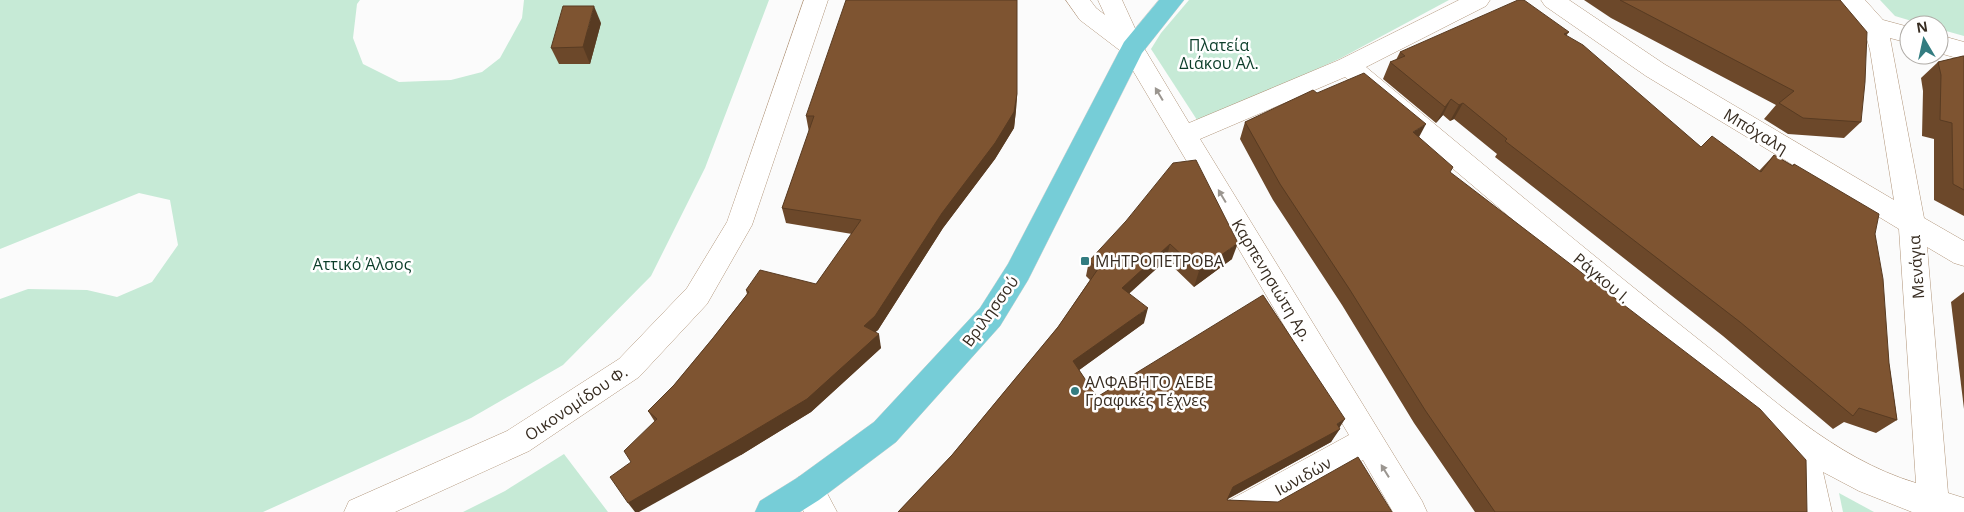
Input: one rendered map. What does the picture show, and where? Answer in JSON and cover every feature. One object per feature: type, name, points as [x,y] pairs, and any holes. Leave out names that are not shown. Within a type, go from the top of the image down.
[{"type":"main road","name":"Βριλησσού","points":[[771,512],[815,500],[885,432],[990,317],[1018,272],[1132,48],[1172,0]]},
{"type":"street","name":"Οικονομίδου Φ.","points":[[360,512],[518,441],[629,368],[698,296],[739,225],[816,0]]},
{"type":"street","name":"Καρπενησιώτη Αρ.","points":[[1078,0],[1088,14],[1132,48]]},
{"type":"street","name":"Καρπενησιώτη Αρ.","points":[[1110,0],[1132,48],[1411,512]]},
{"type":"street","points":[[1185,135],[1348,66],[1478,0]]},
{"type":"street","name":"Μπόχαλη","points":[[1553,0],[1656,70],[1964,255]]},
{"type":"street","points":[[1852,0],[1875,26],[1899,33]]},
{"type":"street","name":"Μενάγια","points":[[1875,26],[1882,50],[1912,225],[1943,509]]},
{"type":"street","points":[[1949,47],[1964,51]]},
{"type":"street","name":"Ράγκου Ι.","points":[[1348,66],[1628,300],[1801,440],[1830,461],[1863,478],[1943,509]]},
{"type":"street","name":"Ιωνιδών","points":[[1239,512],[1367,440]]},
{"type":"street","points":[[1801,440],[1816,512]]},
{"type":"green space","name":"Αττικό Άλσος","points":[[0,0],[360,0],[357,4],[353,38],[363,64],[399,82],[451,80],[482,72],[500,58],[522,18],[524,0],[769,0],[705,168],[651,276],[563,365],[471,418],[263,512],[0,512],[0,299],[28,289],[87,290],[117,297],[152,282],[178,245],[170,200],[139,193],[0,249]]},
{"type":"green space","name":"Πλατεία Διάκου Αλ.","points":[[1189,0],[1449,0],[1341,58],[1199,123],[1151,49],[1161,33]]},
{"type":"green space","points":[[1880,0],[1964,0],[1964,36],[1949,32],[1949,15],[1895,16]]},
{"type":"green space","points":[[564,454],[608,512],[463,512],[505,491]]},
{"type":"green space","points":[[1839,493],[1874,512],[1843,512]]},
{"type":"building","points":[[846,0],[1017,0],[1017,94],[1014,112],[995,143],[942,213],[875,316],[864,326],[879,334],[807,399],[628,503],[610,477],[631,462],[624,451],[657,419],[648,411],[674,385],[713,338],[749,292],[746,290],[760,270],[816,284],[861,220],[782,208],[814,116],[806,116]]},
{"type":"building","points":[[1518,0],[1524,0],[1569,32],[1564,34],[1583,45],[1701,147],[1712,136],[1761,172],[1774,155],[1793,166],[1794,164],[1879,214],[1875,234],[1883,279],[1889,363],[1897,420],[1859,408],[1853,416],[1740,322],[1505,141],[1507,139],[1463,103],[1459,105],[1451,99],[1445,107],[1390,62],[1405,56],[1400,52]]},
{"type":"building","points":[[1620,0],[1840,0],[1867,32],[1861,122],[1803,118],[1779,103],[1794,91]]},
{"type":"building","points":[[563,6],[594,6],[583,47],[551,48]]},
{"type":"building","points":[[1964,56],[1964,190],[1953,184],[1952,123],[1940,120],[1941,75],[1939,65],[1949,65],[1949,59]]},
{"type":"building","points":[[1364,73],[1426,124],[1413,132],[1453,167],[1450,172],[1760,409],[1806,460],[1807,512],[1495,512],[1425,410],[1350,290],[1280,184],[1245,122],[1313,90],[1317,93]]},
{"type":"building","points":[[1196,160],[1238,243],[1199,271],[1170,244],[1122,288],[1148,308],[1073,361],[1097,397],[1263,295],[1345,419],[1337,424],[1340,429],[1233,487],[1227,500],[1278,502],[1358,457],[1392,512],[898,512],[952,455],[1058,327],[1098,269],[1089,261],[1126,221],[1173,163]]},
{"type":"place","name":"ΜΗΤΡΟΠΕΤΡΟΒΑ","points":[[1085,261]]},
{"type":"place","name":"ΑΛΦΑΒΗΤΟ ΑΕΒΕ Γραφικές Τέχνες","points":[[1075,391]]}]
